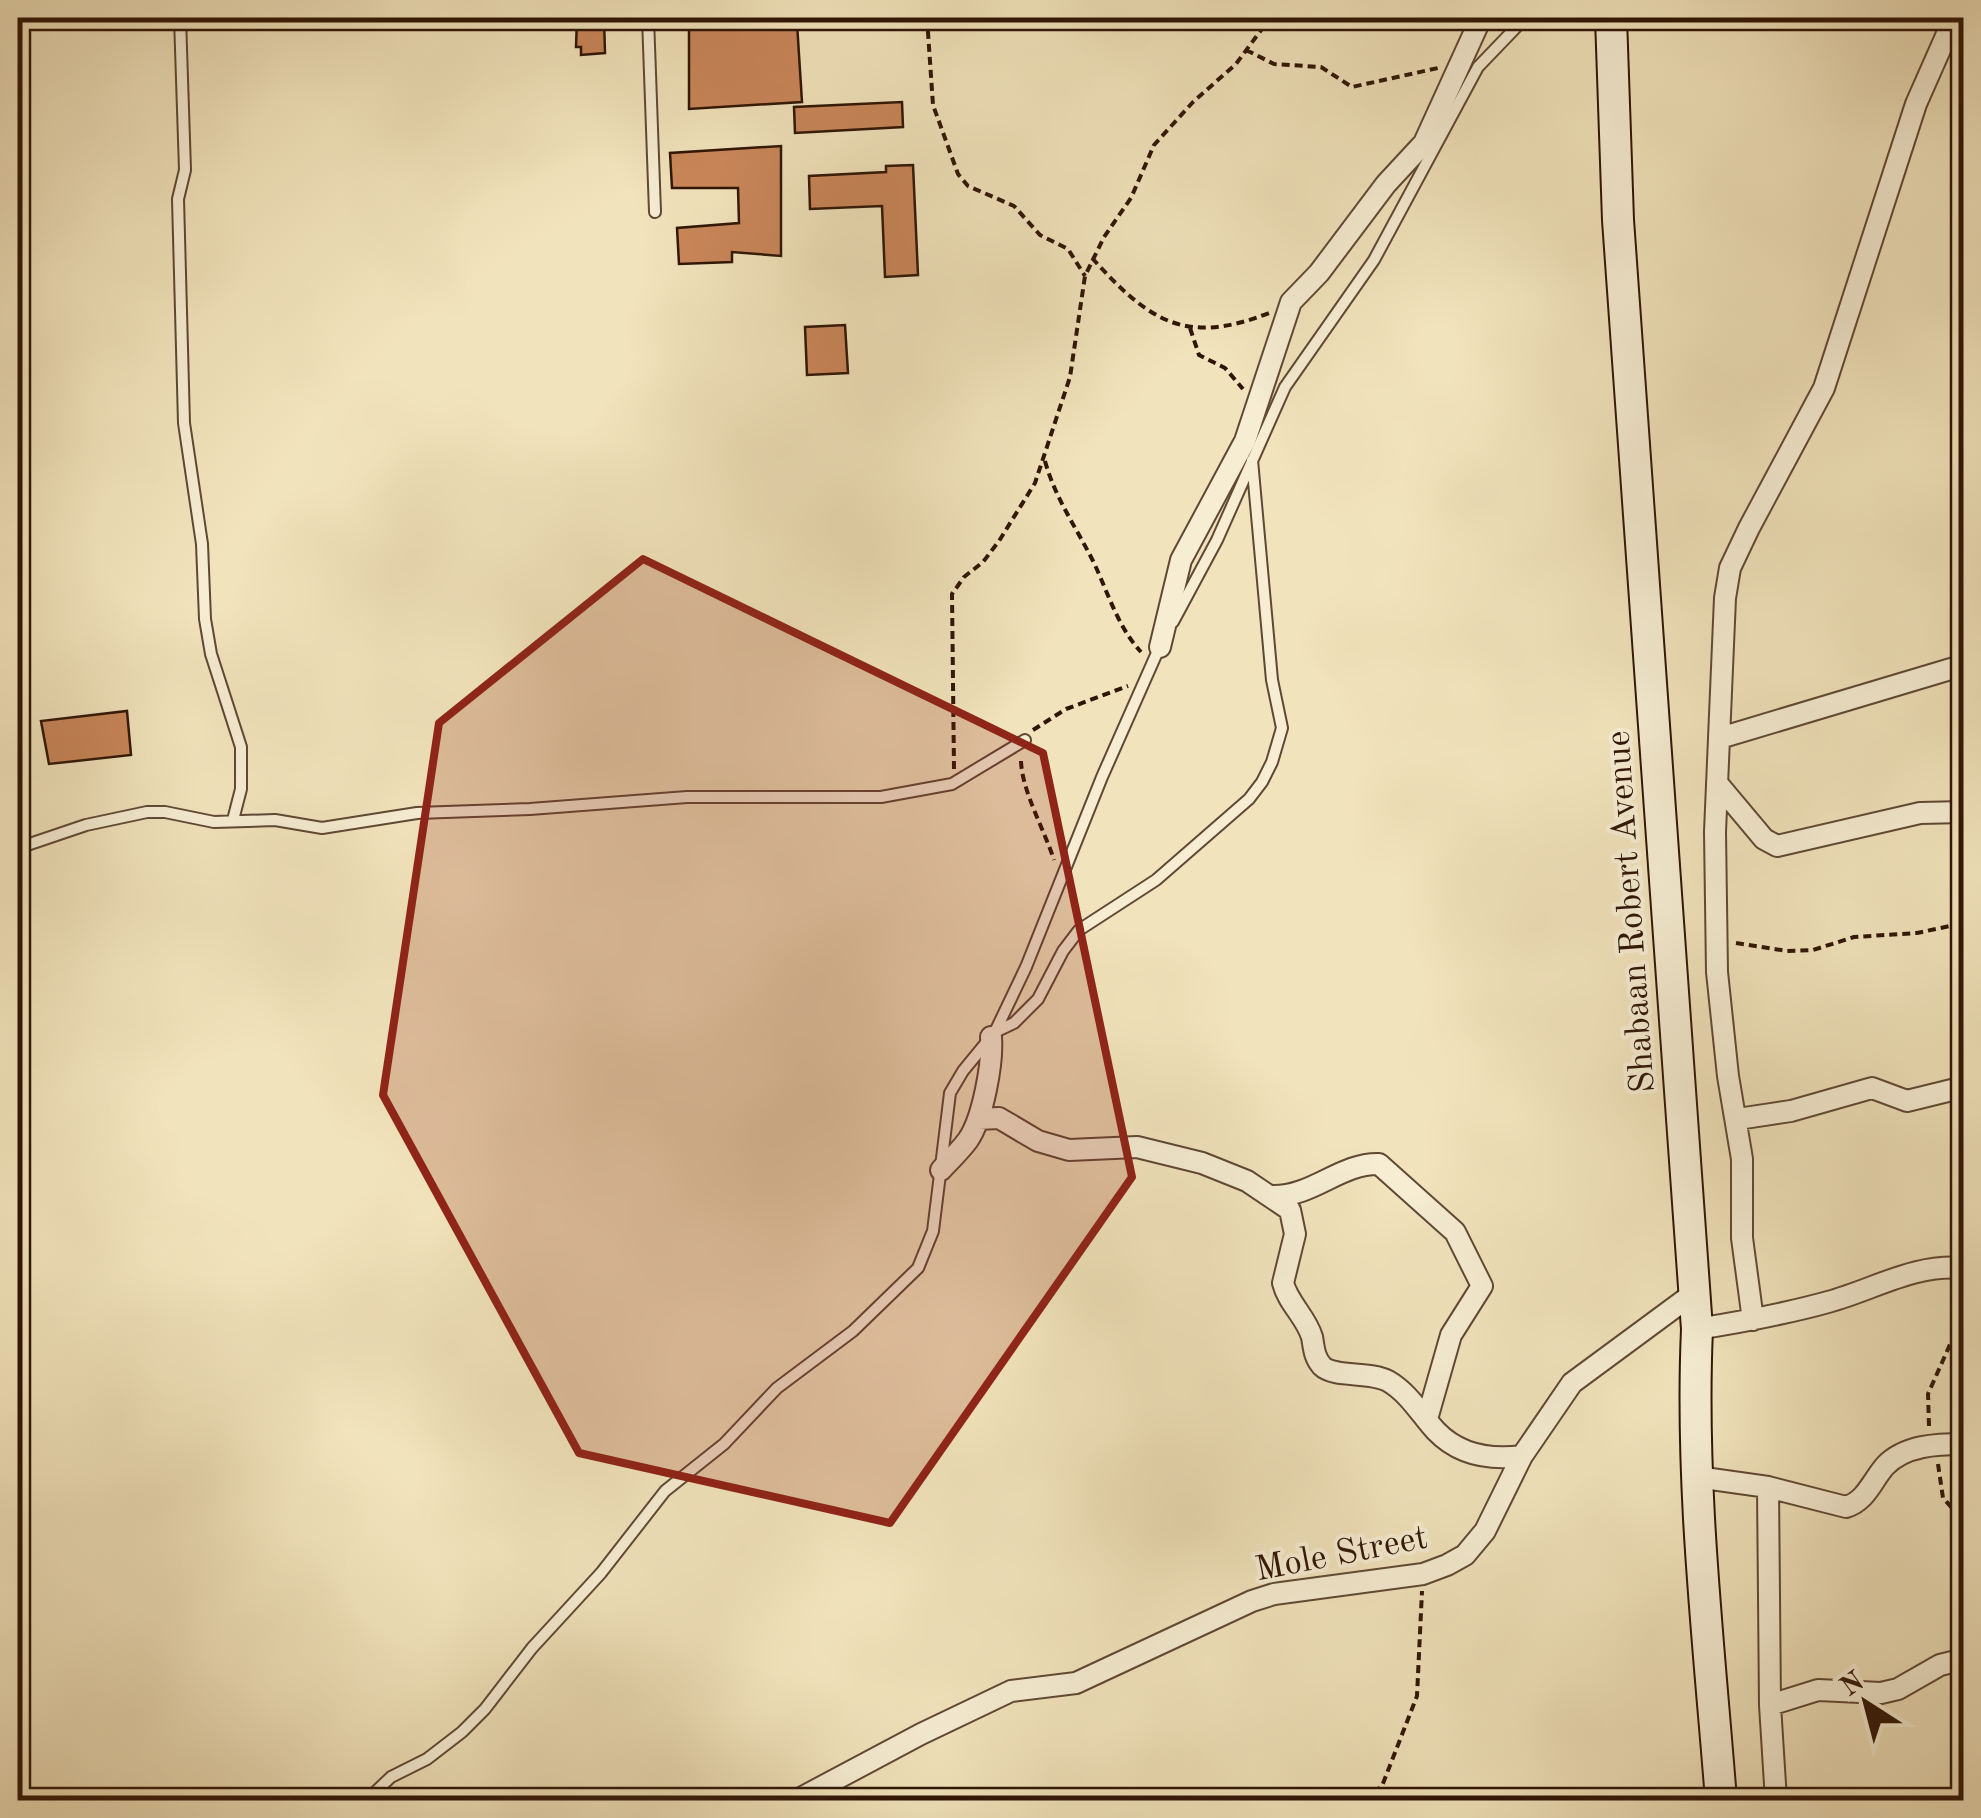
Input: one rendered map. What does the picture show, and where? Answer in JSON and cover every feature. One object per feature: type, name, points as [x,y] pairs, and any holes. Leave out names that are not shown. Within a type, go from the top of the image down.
[{"type":"street","points":[[1155,655],[1181,560],[1239,453],[1292,302],[1320,273],[1386,184],[1424,143],[1481,18]]},
{"type":"street","name":"Shabaan Robert Avenue","points":[[1611,18],[1619,240],[1697,1330],[1697,1477],[1721,1800]]},
{"type":"street","points":[[1753,1320],[1742,1238],[1742,1158],[1728,1076],[1716,940],[1717,783],[1725,598],[1730,568],[1824,388],[1916,104],[1954,18]]},
{"type":"street","points":[[1720,738],[1964,665]]},
{"type":"street","points":[[1717,783],[1764,840],[1777,846],[1920,814],[1964,812]]},
{"type":"street","points":[[941,1170],[966,1141],[978,1119],[993,1035]]},
{"type":"street","points":[[1738,1119],[1791,1112],[1872,1088],[1908,1101],[1964,1087]]},
{"type":"street","points":[[978,1119],[999,1118],[1038,1141],[1068,1150],[1137,1147],[1202,1163],[1247,1181],[1288,1208],[1293,1219],[1295,1234],[1283,1283],[1306,1324],[1318,1360],[1330,1371],[1384,1379],[1400,1389],[1445,1439],[1474,1455],[1522,1456]]},
{"type":"street","points":[[1270,1196],[1293,1196],[1344,1172],[1377,1164],[1455,1232],[1482,1286],[1451,1335],[1427,1419]]},
{"type":"street","points":[[1697,1330],[1831,1302],[1922,1268],[1964,1268]]},
{"type":"street","name":"Mole Street","points":[[797,1800],[1011,1691],[1076,1682],[1252,1601],[1274,1594],[1423,1574],[1448,1566],[1476,1542],[1522,1456],[1572,1383],[1694,1293]]},
{"type":"street","points":[[1697,1477],[1768,1487],[1846,1507],[1855,1504],[1893,1460],[1907,1452],[1937,1444],[1964,1444]]},
{"type":"street","points":[[1768,1487],[1770,1705],[1776,1797]]},
{"type":"street","points":[[1770,1705],[1818,1690],[1881,1693],[1898,1689],[1940,1664],[1964,1659]]},
{"type":"lane","points":[[180,18],[185,170],[178,199],[184,423],[202,544],[205,620],[211,654],[241,747],[240,789],[233,820]]},
{"type":"lane","points":[[648,18],[655,212]]},
{"type":"lane","points":[[367,1800],[391,1778],[462,1732],[601,1573],[665,1491],[724,1444],[777,1388],[853,1331],[918,1268],[930,1242],[950,1092],[993,1035],[1026,967],[1142,681],[1217,540],[1285,387],[1374,260],[1478,67],[1526,18]]},
{"type":"lane","points":[[993,1035],[1014,1023],[1038,999],[1063,951],[1079,930],[1156,880],[1248,800],[1272,762],[1282,728],[1272,680],[1252,459]]},
{"type":"lane","points":[[18,848],[123,815],[166,812],[202,820],[275,820],[322,828],[418,813],[687,797],[881,797],[952,784],[1025,740]]},
{"type":"path","points":[[927,18],[933,105],[958,174],[968,186],[1014,206],[1040,235],[1068,248],[1085,276]]},
{"type":"path","points":[[952,784],[952,594],[1000,541],[1035,482],[1070,377],[1085,276],[1092,258],[1132,198],[1164,132],[1246,50],[1270,18]]},
{"type":"path","points":[[1246,50],[1274,64],[1321,67],[1352,87],[1462,62]]},
{"type":"path","points":[[1092,258],[1137,303],[1176,326],[1248,321],[1292,302]]},
{"type":"path","points":[[1190,328],[1199,355],[1230,372],[1255,407]]},
{"type":"path","points":[[1044,458],[1053,490],[1092,559],[1123,628],[1155,655]]},
{"type":"path","points":[[1060,878],[1038,814],[1024,787],[1020,755],[1025,740],[1066,709],[1142,681]]},
{"type":"path","points":[[1716,940],[1787,951],[1814,950],[1854,937],[1917,933],[1964,922]]},
{"type":"path","points":[[1964,1314],[1928,1394],[1928,1422],[1937,1444],[1943,1498],[1964,1521]]},
{"type":"path","points":[[1260,1800],[1293,1792],[1366,1799],[1382,1786],[1417,1696],[1423,1574]]},
{"type":"path","points":[[1776,1797],[1892,1795],[1908,1800]]},
{"type":"highlighted area","points":[[643,559],[1043,753],[1132,1177],[890,1523],[579,1453],[383,1095],[439,723]]},
{"type":"building","points":[[577,18],[604,18],[605,53],[581,55],[581,47],[576,47]]},
{"type":"building","points":[[797,23],[802,102],[689,109],[689,29]]},
{"type":"building","points":[[902,102],[903,127],[795,133],[794,107]]},
{"type":"building","points":[[781,146],[781,256],[732,252],[732,262],[679,264],[677,228],[739,223],[738,188],[672,188],[670,153]]},
{"type":"building","points":[[913,165],[918,275],[885,277],[882,206],[810,209],[809,176],[886,172],[886,166]]},
{"type":"building","points":[[845,325],[848,373],[807,375],[805,327]]},
{"type":"building","points":[[127,711],[131,755],[49,764],[41,721]]}]
